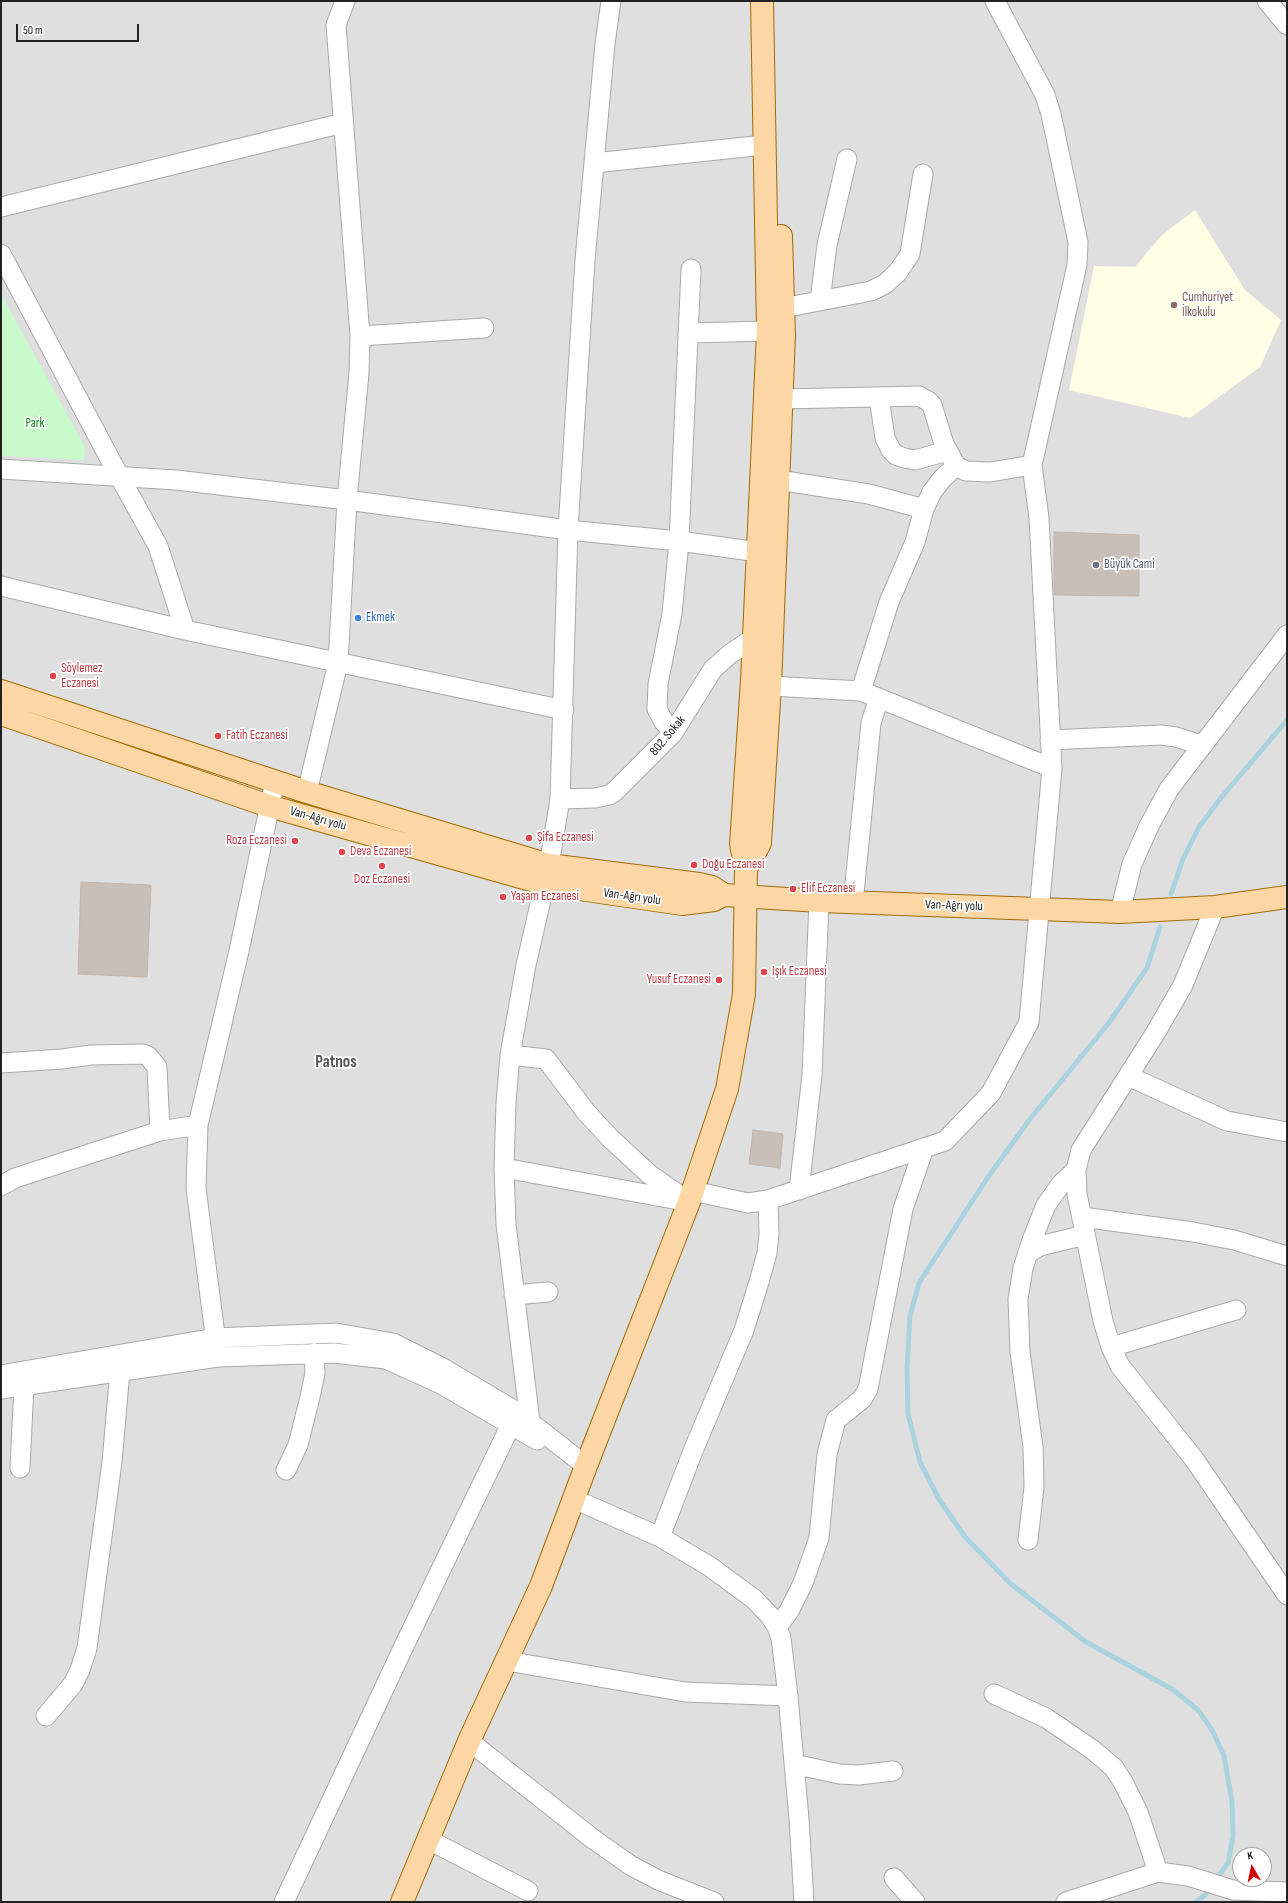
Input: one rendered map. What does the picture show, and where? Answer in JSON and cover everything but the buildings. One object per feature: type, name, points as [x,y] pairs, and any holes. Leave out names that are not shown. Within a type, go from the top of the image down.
[{"type":"main road","points":[[402,1902],[469,1741],[541,1586],[691,1197],[726,1089],[744,994],[746,868],[760,843],[761,683],[766,554],[768,331],[762,1]]},
{"type":"main road","points":[[761,683],[754,638],[778,480],[782,399],[783,308],[775,1]]},
{"type":"main road","points":[[1,691],[275,781],[547,875]]},
{"type":"main road","name":"Van-Ağrı yolu","points":[[1,714],[269,806],[547,875],[682,904],[702,902],[724,895],[819,902],[1120,912],[1215,907],[1287,897]]},
{"type":"street","points":[[307,792],[338,663],[347,500],[359,373],[360,336],[336,25],[345,1]]},
{"type":"street","points":[[284,1902],[400,1653],[523,1424],[514,1295],[506,1224],[504,1168],[506,1103],[510,1055],[526,965],[547,875],[560,799],[564,710],[568,530],[585,260],[611,1]]},
{"type":"street","points":[[504,1168],[691,1197],[748,1203],[768,1200],[945,1141],[991,1093],[1029,1022],[1052,768],[1039,518],[1032,465],[1077,265],[1078,242],[1051,114],[1045,95],[995,1]]},
{"type":"street","points":[[1268,1],[1287,26]]},
{"type":"street","points":[[1,207],[343,122]]},
{"type":"street","points":[[594,163],[764,145]]},
{"type":"street","points":[[820,301],[827,245],[847,159]]},
{"type":"street","points":[[783,308],[870,291],[885,284],[898,272],[910,254],[923,174]]},
{"type":"street","points":[[1,254],[119,476],[158,546],[184,630]]},
{"type":"street","points":[[673,733],[664,722],[657,709],[658,684],[672,614],[679,541],[691,268]]},
{"type":"street","points":[[360,336],[484,328]]},
{"type":"street","points":[[688,333],[768,331]]},
{"type":"street","points":[[782,399],[914,396],[928,401],[935,410],[938,427],[952,458],[966,471],[990,472],[1032,465]]},
{"type":"street","points":[[879,397],[885,438],[891,450],[896,455],[915,460],[952,458]]},
{"type":"street","points":[[861,691],[889,602],[915,542],[924,509],[932,492],[942,480],[952,458]]},
{"type":"street","points":[[1,469],[176,480],[347,500],[568,530],[679,541],[766,554]]},
{"type":"street","points":[[778,480],[869,494],[924,509]]},
{"type":"street","points":[[1,586],[184,630],[564,710]]},
{"type":"street","points":[[1120,912],[1132,864],[1149,826],[1169,790],[1201,745],[1287,635]]},
{"type":"street","name":"802. Sokak","points":[[560,799],[595,798],[608,795],[648,759],[673,733],[713,669],[730,654],[754,638]]},
{"type":"street","points":[[761,683],[861,691],[1052,768]]},
{"type":"street","points":[[853,903],[871,723],[880,698]]},
{"type":"street","points":[[1050,740],[1161,735],[1176,737],[1201,745]]},
{"type":"street","points":[[218,1357],[214,1338],[196,1188],[198,1125],[239,951],[275,781]]},
{"type":"street","points":[[799,1190],[812,1076],[819,902]]},
{"type":"street","points":[[1215,907],[1183,985],[1081,1150],[1076,1170],[1077,1194],[1096,1292],[1111,1347],[1124,1372],[1194,1459],[1280,1571],[1287,1595]]},
{"type":"street","points":[[1,1063],[47,1061],[91,1055],[142,1054],[148,1056],[157,1068],[160,1131]]},
{"type":"street","points":[[510,1055],[546,1059],[586,1112],[610,1138],[649,1174],[691,1197]]},
{"type":"street","points":[[1128,1076],[1227,1121],[1287,1132]]},
{"type":"street","points":[[1,1186],[15,1178],[160,1131],[198,1125]]},
{"type":"street","points":[[777,1627],[789,1611],[803,1584],[817,1544],[822,1517],[827,1454],[836,1420],[862,1399],[868,1389],[903,1209],[924,1148]]},
{"type":"street","points":[[1028,1540],[1034,1487],[1033,1447],[1020,1352],[1018,1299],[1028,1253],[1046,1205],[1061,1184],[1076,1170]]},
{"type":"street","points":[[660,1537],[693,1451],[744,1330],[759,1282],[769,1234],[768,1200]]},
{"type":"street","points":[[1028,1253],[1083,1226],[1193,1232],[1234,1240],[1287,1256]]},
{"type":"street","points":[[514,1295],[548,1292]]},
{"type":"street","points":[[1111,1347],[1236,1310]]},
{"type":"street","points":[[1,1389],[120,1363],[214,1338],[336,1333],[393,1342],[441,1367],[586,1466]]},
{"type":"street","points":[[286,1470],[298,1445],[310,1397],[315,1373],[314,1353]]},
{"type":"street","points":[[1,1374],[120,1363],[218,1357],[334,1353],[386,1359],[523,1424]]},
{"type":"street","points":[[46,1716],[74,1684],[87,1648],[112,1462],[120,1363]]},
{"type":"street","points":[[20,1468],[24,1385]]},
{"type":"street","points":[[574,1499],[660,1537],[709,1566],[754,1599],[771,1616],[781,1638],[788,1696],[804,1902]]},
{"type":"street","points":[[507,1661],[685,1692],[788,1696]]},
{"type":"street","points":[[994,1694],[1020,1705],[1052,1722],[1093,1750],[1114,1768],[1134,1804],[1158,1872]]},
{"type":"street","points":[[469,1741],[593,1839],[630,1865],[658,1880],[714,1902]]},
{"type":"street","points":[[794,1764],[839,1774],[859,1775],[892,1771]]},
{"type":"street","points":[[427,1839],[528,1891]]},
{"type":"street","points":[[1066,1902],[1158,1872],[1188,1876],[1233,1890],[1287,1892]]},
{"type":"street","points":[[894,1878],[915,1902]]},
{"type":"shaded area","points":[[1,1],[1287,1],[1287,1902],[1,1902]]},
{"type":"shaded area","name":"Cumhuriyet İlkokulu","points":[[1195,210],[1245,290],[1281,320],[1260,367],[1190,418],[1069,390],[1094,266],[1135,267],[1161,236]]},
{"type":"green space","name":"Park","points":[[1,294],[85,447],[84,460],[1,456]]},
{"type":"waterway","points":[[1171,894],[1183,859],[1199,827],[1220,799],[1287,720]]},
{"type":"waterway","points":[[1160,927],[1147,968],[1108,1024],[1030,1119],[988,1177],[919,1283],[910,1316],[907,1368],[908,1414],[920,1462],[939,1499],[965,1537],[1011,1584],[1086,1642],[1172,1689],[1198,1710],[1212,1730],[1224,1756],[1232,1802],[1233,1836],[1228,1863],[1216,1880]]},
{"type":"waterway","points":[[1196,1902],[1205,1895],[1211,1886]]},
{"type":"place","name":"Cumhuriyet İlkokulu","points":[[1174,305]]},
{"type":"place","name":"Büyük Cami","points":[[1096,565]]},
{"type":"place","name":"Ekmek","points":[[358,618]]},
{"type":"place","name":"Söylemez Eczanesi","points":[[53,676]]},
{"type":"place","name":"Fatih Eczanesi","points":[[218,736]]},
{"type":"place","name":"Şifa Eczanesi","points":[[529,838]]},
{"type":"place","name":"Roza Eczanesi","points":[[295,841]]},
{"type":"place","name":"Deva Eczanesi","points":[[342,852]]},
{"type":"place","name":"Doğu Eczanesi","points":[[694,865]]},
{"type":"place","name":"Doz Eczanesi","points":[[382,866]]},
{"type":"place","name":"Elif Eczanesi","points":[[793,889]]},
{"type":"place","name":"Yaşam Eczanesi","points":[[503,897]]},
{"type":"place","name":"Işık Eczanesi","points":[[764,972]]},
{"type":"place","name":"Yusuf Eczanesi","points":[[719,980]]},
{"type":"district","name":"Patnos","points":[[336,1063]]}]
